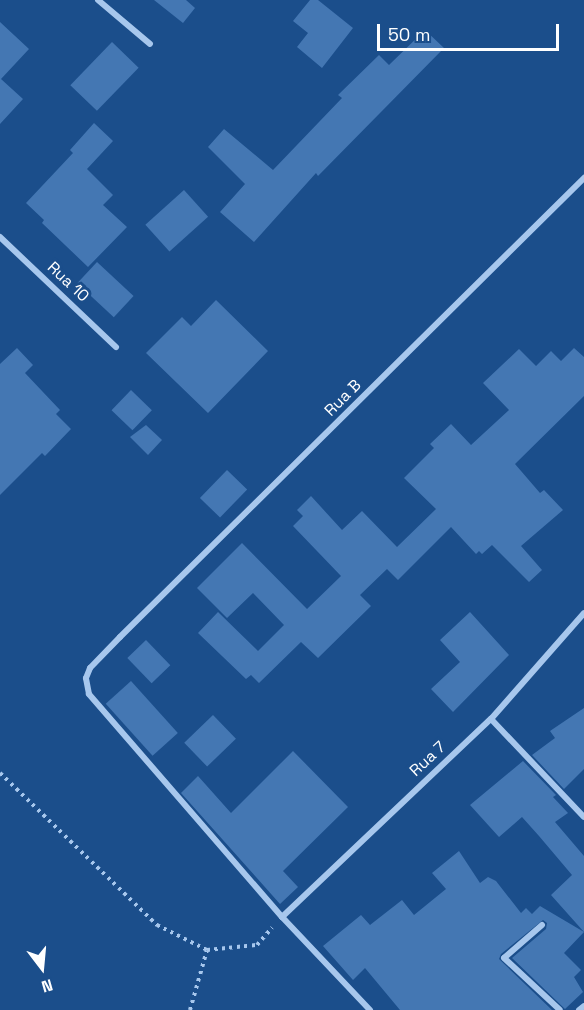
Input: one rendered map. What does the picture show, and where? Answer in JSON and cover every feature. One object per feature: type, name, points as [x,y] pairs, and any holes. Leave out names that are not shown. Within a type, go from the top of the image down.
[{"type":"street","points":[[98,0],[150,44]]},
{"type":"street","name":"Rua B","points":[[370,1010],[282,917],[89,694],[86,678],[90,668],[120,637],[584,178]]},
{"type":"street","name":"Rua 10","points":[[0,237],[116,347]]},
{"type":"street","name":"Rua 7","points":[[282,917],[492,719],[584,613]]},
{"type":"street","points":[[492,719],[584,818]]},
{"type":"street","points":[[542,925],[504,958],[560,1010]]},
{"type":"street","points":[[579,1010],[584,1006]]},
{"type":"path","points":[[0,773],[157,925],[207,950],[257,945],[282,917]]},
{"type":"path","points":[[190,1010],[207,950]]},
{"type":"building","points":[[154,0],[186,0],[195,8],[183,23]]},
{"type":"building","points":[[310,0],[318,0],[353,28],[322,68],[297,47],[308,33],[293,21]]},
{"type":"building","points":[[0,22],[29,49],[1,79],[23,99],[0,124]]},
{"type":"building","points":[[425,30],[444,48],[318,176],[316,173],[254,242],[220,212],[245,184],[208,147],[224,129],[273,170],[342,98],[338,95],[379,55],[389,65]]},
{"type":"building","points":[[112,42],[139,68],[97,111],[70,85]]},
{"type":"building","points":[[94,123],[113,141],[87,169],[113,195],[103,205],[127,227],[88,267],[42,223],[44,220],[26,203],[73,153],[70,150]]},
{"type":"building","points":[[184,190],[208,217],[169,252],[145,225]]},
{"type":"building","points":[[97,262],[134,296],[114,317],[77,283]]},
{"type":"building","points":[[216,300],[268,351],[208,413],[146,353],[182,317],[191,326]]},
{"type":"building","points":[[17,348],[33,365],[25,373],[60,410],[56,414],[71,429],[45,456],[42,453],[0,495],[0,364]]},
{"type":"building","points":[[574,348],[584,357],[584,396],[515,464],[540,493],[544,490],[563,510],[521,546],[542,570],[529,582],[492,545],[482,554],[479,551],[476,554],[451,527],[398,580],[387,569],[360,595],[371,606],[318,658],[301,642],[259,683],[251,675],[246,679],[198,633],[218,612],[258,651],[284,625],[253,593],[227,618],[197,588],[242,543],[307,609],[341,576],[293,526],[303,516],[297,510],[311,496],[342,530],[362,511],[397,547],[436,509],[404,478],[434,448],[430,444],[451,424],[471,445],[509,410],[483,383],[519,349],[536,366],[551,351],[561,361]]},
{"type":"building","points":[[131,390],[152,410],[132,430],[112,410]]},
{"type":"building","points":[[146,425],[162,440],[148,455],[130,437]]},
{"type":"building","points":[[227,470],[247,489],[220,518],[200,498]]},
{"type":"building","points":[[470,612],[509,655],[453,712],[431,689],[460,662],[440,640]]},
{"type":"building","points":[[146,640],[170,665],[152,683],[127,658]]},
{"type":"building","points":[[131,681],[178,733],[153,756],[106,704]]},
{"type":"building","points":[[584,708],[584,769],[564,789],[532,755],[555,738],[550,731]]},
{"type":"building","points":[[213,715],[236,739],[207,767],[184,743]]},
{"type":"building","points":[[293,751],[348,807],[283,871],[298,887],[280,904],[181,793],[198,776],[231,813]]},
{"type":"building","points":[[523,761],[556,795],[553,797],[568,813],[555,822],[584,856],[584,932],[551,895],[572,875],[522,817],[499,837],[470,805]]},
{"type":"building","points":[[459,851],[480,883],[488,877],[496,881],[521,913],[526,908],[532,914],[540,906],[584,932],[564,953],[581,970],[574,977],[583,992],[565,1009],[512,958],[546,929],[547,923],[543,920],[501,954],[499,959],[552,1010],[400,1010],[365,968],[353,980],[323,946],[361,915],[370,925],[402,900],[414,915],[446,889],[432,873]]}]
